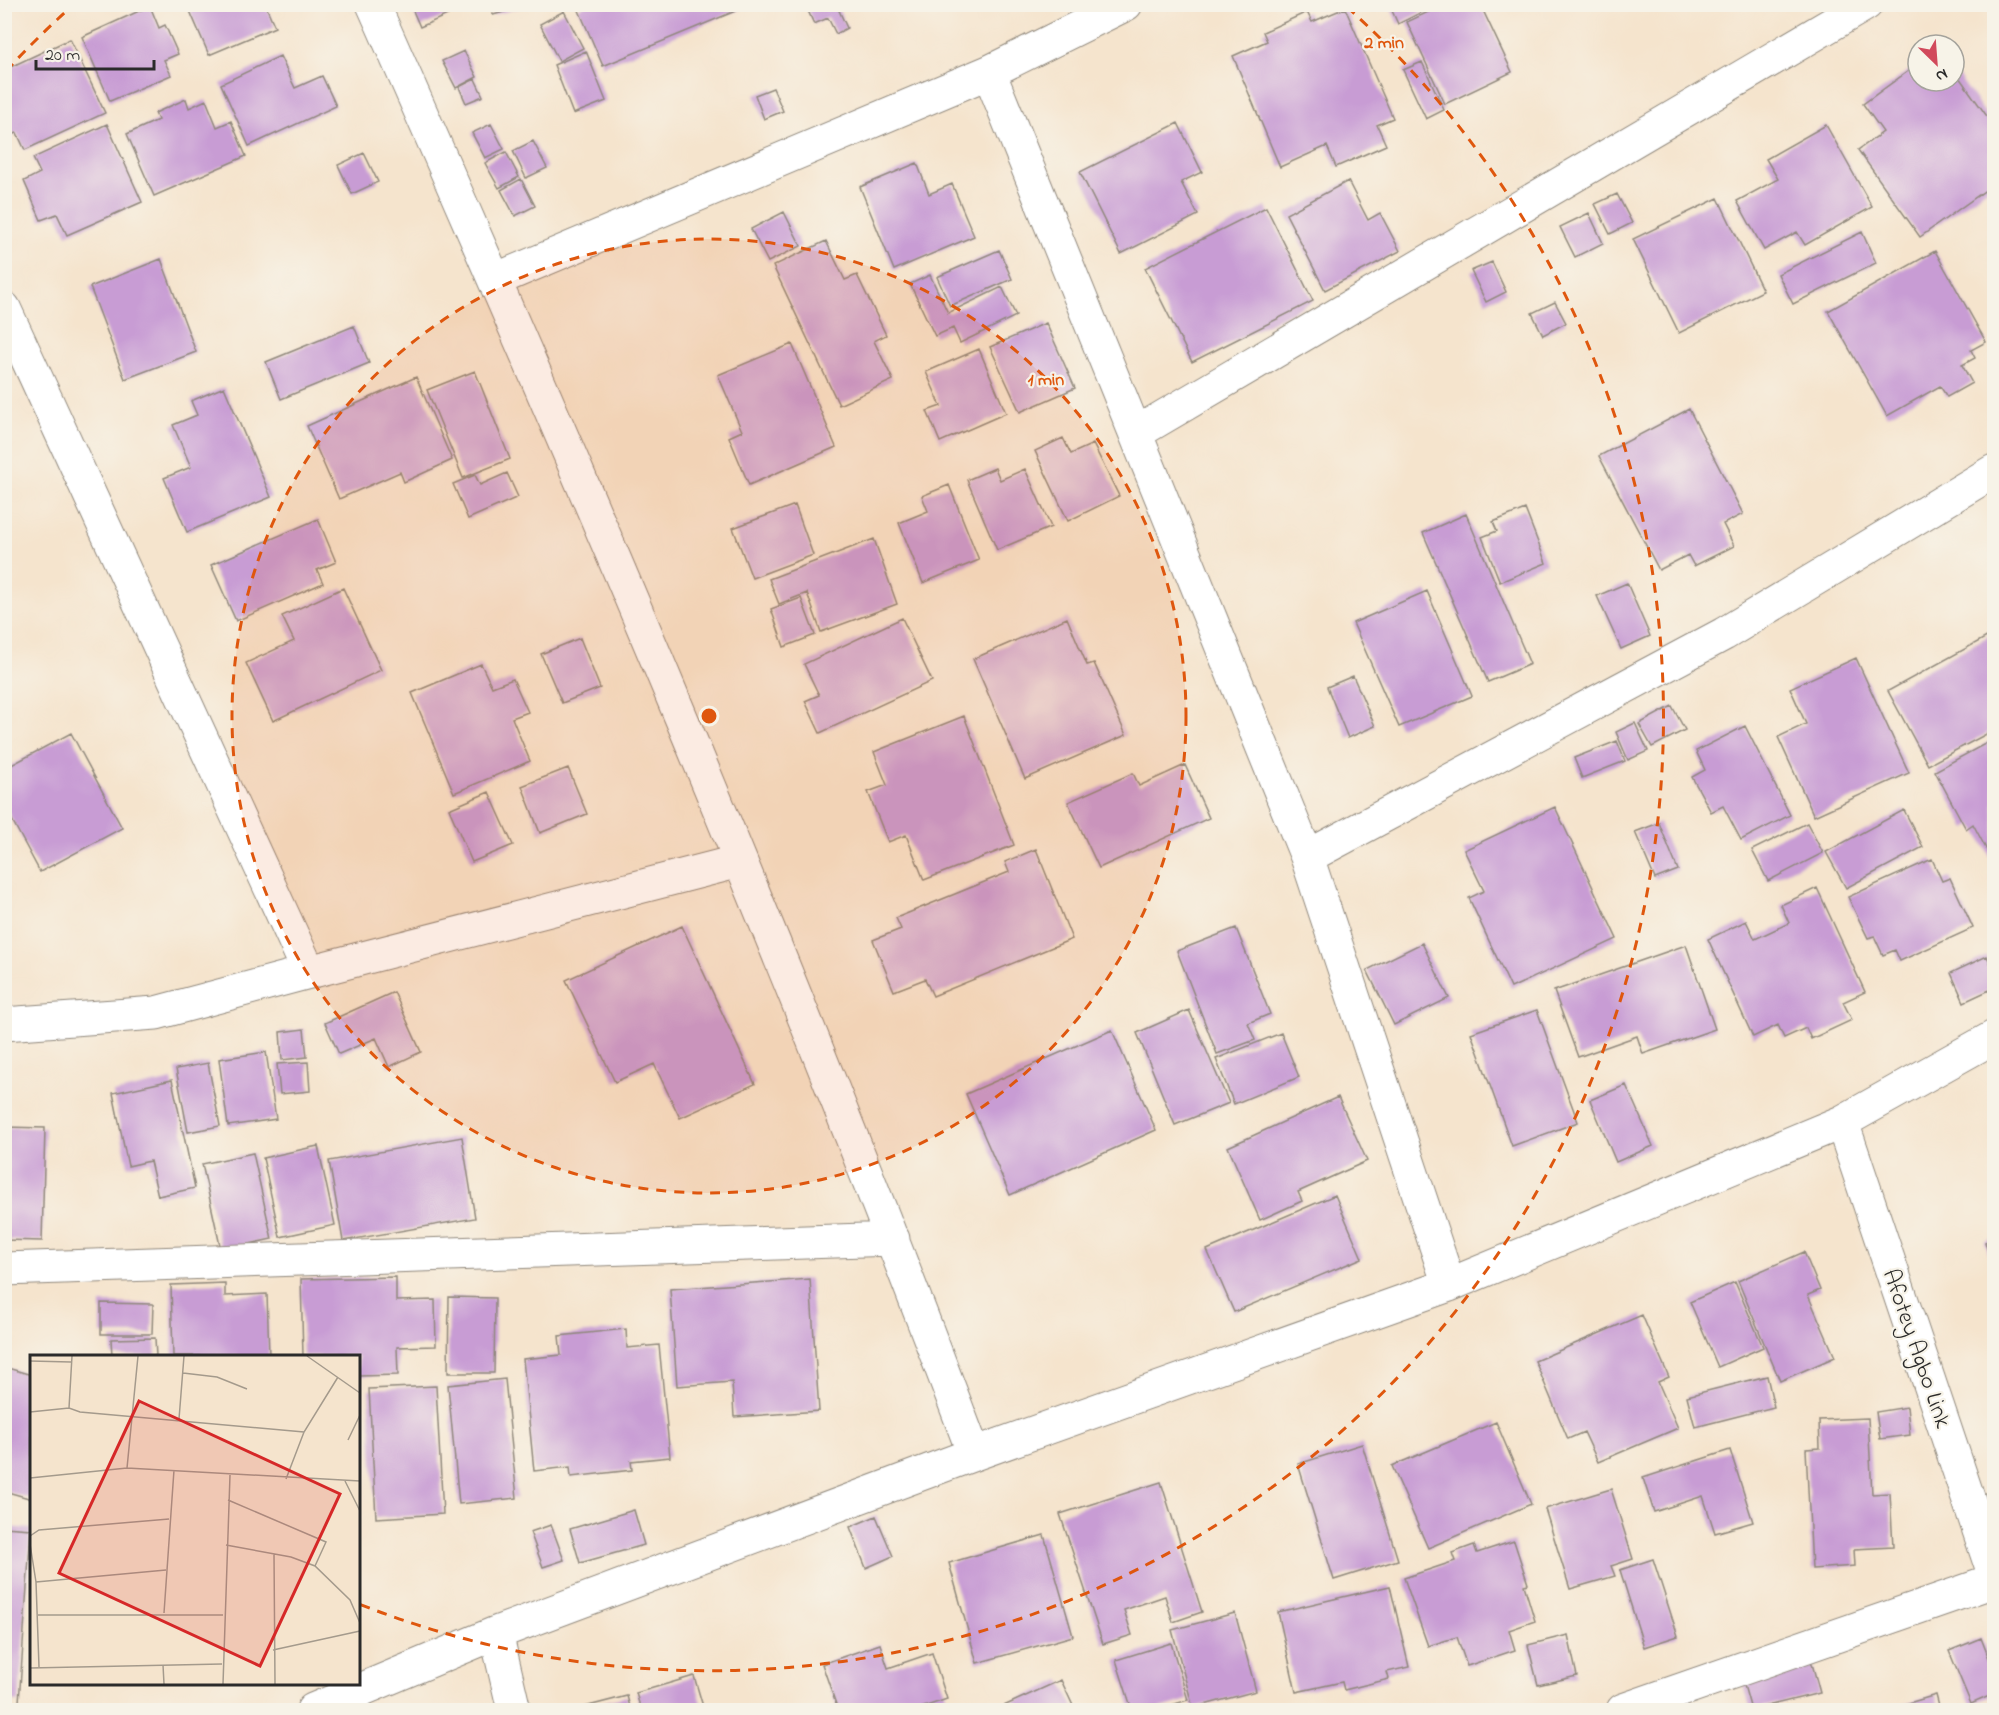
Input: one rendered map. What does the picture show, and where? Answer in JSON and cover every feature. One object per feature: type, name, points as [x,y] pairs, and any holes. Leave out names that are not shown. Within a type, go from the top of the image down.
[{"type":"street","points":[[373,4],[495,280],[740,861],[893,1239],[974,1454]]},
{"type":"street","points":[[495,280],[989,72],[1126,4]]},
{"type":"street","points":[[1136,433],[1866,4]]},
{"type":"street","points":[[989,72],[1306,857],[1449,1285]]},
{"type":"street","points":[[4,308],[309,972]]},
{"type":"street","points":[[1306,857],[1724,634],[1995,471]]},
{"type":"street","points":[[4,1024],[156,1013],[740,861]]},
{"type":"street","points":[[313,1710],[496,1633],[974,1454],[1449,1285],[1842,1122],[1995,1037]]},
{"type":"street","name":"Afotey Agbo Link","points":[[1842,1122],[1995,1575]]},
{"type":"street","points":[[4,1269],[893,1239]]},
{"type":"street","points":[[1623,1710],[1995,1581]]},
{"type":"street","points":[[496,1633],[514,1710]]},
{"type":"building","points":[[187,4],[265,4],[275,27],[209,55]]},
{"type":"building","points":[[410,4],[445,4],[450,14],[420,27]]},
{"type":"building","points":[[490,4],[529,4],[529,5],[493,15]]},
{"type":"building","points":[[587,4],[750,5],[603,66],[578,8]]},
{"type":"building","points":[[805,4],[836,4],[847,28],[836,34],[828,18],[814,24]]},
{"type":"building","points":[[1389,4],[1438,4],[1398,24]]},
{"type":"building","points":[[1445,4],[1480,4],[1512,72],[1445,104],[1407,22]]},
{"type":"building","points":[[150,6],[159,28],[165,25],[178,54],[164,60],[171,75],[110,101],[82,37]]},
{"type":"building","points":[[1345,8],[1393,118],[1377,125],[1386,145],[1336,167],[1327,146],[1280,167],[1233,56],[1267,41],[1263,32],[1307,12],[1312,22]]},
{"type":"building","points":[[564,11],[583,48],[559,61],[540,24]]},
{"type":"building","points":[[70,39],[105,113],[25,150],[17,133],[4,138],[6,99],[4,70]]},
{"type":"building","points":[[464,51],[477,77],[456,88],[442,61]]},
{"type":"building","points":[[586,51],[606,101],[573,114],[554,65]]},
{"type":"building","points":[[280,56],[295,88],[322,76],[336,106],[249,146],[221,84]]},
{"type":"building","points":[[1422,62],[1444,110],[1426,119],[1403,70]]},
{"type":"building","points":[[1906,73],[1906,93],[1966,93],[1966,87],[1994,126],[1994,184],[1920,237],[1858,150],[1883,132],[1863,104]]},
{"type":"building","points":[[475,79],[483,96],[466,103],[459,87]]},
{"type":"building","points":[[773,88],[783,111],[764,119],[755,95]]},
{"type":"building","points":[[186,99],[189,108],[206,100],[217,127],[231,121],[246,156],[154,196],[127,134],[158,120],[155,113]]},
{"type":"building","points":[[1178,123],[1202,172],[1181,182],[1198,215],[1121,254],[1080,172]]},
{"type":"building","points":[[107,124],[142,202],[67,235],[57,214],[41,220],[24,181],[40,173],[33,158]]},
{"type":"building","points":[[491,124],[504,149],[485,158],[472,133]]},
{"type":"building","points":[[1826,125],[1872,207],[1805,245],[1797,232],[1764,250],[1737,201],[1778,179],[1766,159]]},
{"type":"building","points":[[533,141],[547,168],[526,178],[513,151]]},
{"type":"building","points":[[506,152],[519,177],[499,188],[485,163]]},
{"type":"building","points":[[364,153],[378,182],[352,194],[338,165]]},
{"type":"building","points":[[917,163],[929,194],[952,184],[974,236],[894,270],[860,187]]},
{"type":"building","points":[[521,179],[535,206],[515,216],[501,190]]},
{"type":"building","points":[[1348,181],[1368,220],[1380,213],[1400,251],[1325,290],[1286,214]]},
{"type":"building","points":[[1617,194],[1632,223],[1610,234],[1595,204]]},
{"type":"building","points":[[1718,198],[1763,291],[1679,333],[1633,239]]},
{"type":"building","points":[[1266,207],[1313,301],[1192,362],[1145,268]]},
{"type":"building","points":[[784,212],[801,246],[768,262],[751,229]]},
{"type":"building","points":[[1589,213],[1603,243],[1575,257],[1560,227]]},
{"type":"building","points":[[1862,232],[1876,263],[1793,304],[1778,274]]},
{"type":"building","points":[[826,241],[845,280],[857,275],[886,335],[874,341],[893,380],[839,405],[773,266]]},
{"type":"building","points":[[999,250],[1012,279],[950,306],[937,277]]},
{"type":"building","points":[[1935,251],[1986,342],[1971,350],[1975,358],[1962,365],[1972,383],[1947,397],[1940,386],[1887,416],[1828,311]]},
{"type":"building","points":[[161,259],[196,352],[125,379],[90,287]]},
{"type":"building","points":[[1492,262],[1506,292],[1486,302],[1471,271]]},
{"type":"building","points":[[930,275],[948,313],[1002,287],[1016,316],[960,343],[953,328],[935,336],[910,284]]},
{"type":"building","points":[[1555,302],[1566,323],[1543,335],[1532,313]]},
{"type":"building","points":[[1046,323],[1075,388],[1020,412],[990,347]]},
{"type":"building","points":[[354,326],[369,363],[281,399],[266,362]]},
{"type":"building","points":[[792,344],[836,447],[749,485],[729,437],[742,431],[718,375]]},
{"type":"building","points":[[979,349],[1006,413],[940,442],[927,411],[941,406],[926,372]]},
{"type":"building","points":[[475,371],[510,459],[463,478],[427,390]]},
{"type":"building","points":[[416,377],[452,460],[404,482],[400,472],[339,499],[307,426]]},
{"type":"building","points":[[224,387],[271,497],[187,532],[164,478],[191,467],[173,425],[197,415],[191,401]]},
{"type":"building","points":[[1689,409],[1743,514],[1723,524],[1734,546],[1694,566],[1688,555],[1659,570],[1599,456]]},
{"type":"building","points":[[1063,438],[1071,454],[1093,444],[1119,496],[1068,521],[1035,451]]},
{"type":"building","points":[[995,468],[1000,480],[1025,469],[1051,527],[997,550],[967,480]]},
{"type":"building","points":[[507,473],[518,497],[468,519],[453,484],[475,475],[480,485]]},
{"type":"building","points":[[949,485],[979,560],[923,583],[899,523],[928,511],[922,496]]},
{"type":"building","points":[[795,505],[813,555],[752,578],[733,528]]},
{"type":"building","points":[[1525,509],[1546,563],[1500,582],[1482,537],[1497,531],[1493,522]]},
{"type":"building","points":[[1466,514],[1530,664],[1488,682],[1423,533]]},
{"type":"building","points":[[318,519],[336,562],[317,570],[323,583],[236,621],[211,565]]},
{"type":"building","points":[[874,539],[897,604],[821,632],[807,593],[779,604],[769,579]]},
{"type":"building","points":[[1627,583],[1650,636],[1621,649],[1597,596]]},
{"type":"building","points":[[343,588],[381,670],[273,721],[246,663],[294,641],[282,616]]},
{"type":"building","points":[[1427,591],[1472,696],[1399,727],[1353,623]]},
{"type":"building","points":[[801,598],[815,635],[784,647],[771,609]]},
{"type":"building","points":[[902,618],[932,681],[820,733],[805,701],[819,695],[804,664]]},
{"type":"building","points":[[1067,618],[1087,665],[1094,663],[1126,735],[1025,779],[973,659]]},
{"type":"building","points":[[1994,633],[1994,730],[1928,765],[1888,691]]},
{"type":"building","points":[[580,638],[600,688],[562,703],[541,654]]},
{"type":"building","points":[[1856,658],[1909,773],[1814,816],[1778,737],[1806,724],[1790,688]]},
{"type":"building","points":[[481,664],[492,687],[513,679],[528,712],[512,718],[530,761],[454,793],[412,693]]},
{"type":"building","points":[[1353,676],[1375,726],[1348,738],[1327,687]]},
{"type":"building","points":[[1672,706],[1685,730],[1652,747],[1639,724]]},
{"type":"building","points":[[964,716],[1014,845],[924,880],[906,835],[888,842],[868,792],[887,785],[874,752]]},
{"type":"building","points":[[1635,723],[1648,751],[1628,760],[1616,732]]},
{"type":"building","points":[[1745,726],[1790,815],[1741,840],[1723,806],[1711,812],[1692,777],[1705,770],[1696,751]]},
{"type":"building","points":[[71,733],[122,828],[40,872],[4,805],[4,769]]},
{"type":"building","points":[[1994,739],[1994,856],[1991,858],[1973,824],[1966,829],[1935,771]]},
{"type":"building","points":[[1617,741],[1625,761],[1582,778],[1574,758]]},
{"type":"building","points":[[1185,765],[1209,818],[1099,868],[1068,802],[1133,773],[1139,786]]},
{"type":"building","points":[[568,768],[587,814],[540,833],[522,786]]},
{"type":"building","points":[[489,792],[513,845],[472,862],[449,809]]},
{"type":"building","points":[[1555,807],[1617,939],[1511,988],[1469,898],[1484,891],[1464,850]]},
{"type":"building","points":[[1904,810],[1923,847],[1846,888],[1826,852]]},
{"type":"building","points":[[1659,823],[1678,870],[1655,879],[1635,832]]},
{"type":"building","points":[[1807,823],[1823,853],[1768,881],[1752,850]]},
{"type":"building","points":[[1036,849],[1072,939],[933,996],[925,979],[894,991],[873,940],[901,929],[896,918],[1009,872],[1005,862]]},
{"type":"building","points":[[1932,859],[1942,881],[1950,878],[1973,928],[1900,961],[1895,950],[1883,955],[1874,936],[1868,938],[1848,897]]},
{"type":"building","points":[[1817,888],[1865,992],[1843,1002],[1852,1020],[1811,1039],[1806,1028],[1784,1038],[1778,1025],[1753,1037],[1708,939],[1746,921],[1755,939],[1789,923],[1781,905]]},
{"type":"building","points":[[682,926],[755,1084],[680,1118],[654,1064],[615,1082],[566,980]]},
{"type":"building","points":[[1236,928],[1270,1014],[1248,1023],[1255,1040],[1217,1054],[1177,951]]},
{"type":"building","points":[[1422,943],[1449,998],[1394,1025],[1367,970]]},
{"type":"building","points":[[1686,945],[1715,1029],[1643,1054],[1637,1036],[1578,1057],[1554,991]]},
{"type":"building","points":[[1987,956],[1994,971],[1994,988],[1964,1002],[1951,973]]},
{"type":"building","points":[[394,992],[421,1052],[389,1067],[376,1038],[339,1054],[325,1023]]},
{"type":"building","points":[[1189,1010],[1229,1103],[1175,1125],[1137,1033]]},
{"type":"building","points":[[1537,1010],[1578,1122],[1512,1146],[1471,1033]]},
{"type":"building","points":[[304,1029],[307,1057],[282,1060],[280,1032]]},
{"type":"building","points":[[1112,1030],[1156,1130],[1010,1195],[966,1094]]},
{"type":"building","points":[[1281,1033],[1299,1077],[1234,1104],[1216,1059]]},
{"type":"building","points":[[266,1052],[276,1119],[228,1126],[219,1059]]},
{"type":"building","points":[[308,1062],[310,1091],[280,1094],[277,1064]]},
{"type":"building","points":[[208,1063],[220,1126],[188,1132],[176,1069]]},
{"type":"building","points":[[172,1080],[195,1188],[158,1196],[150,1161],[128,1166],[113,1093]]},
{"type":"building","points":[[1626,1085],[1653,1146],[1616,1162],[1590,1100]]},
{"type":"building","points":[[1338,1097],[1367,1161],[1298,1192],[1302,1201],[1260,1220],[1228,1147]]},
{"type":"building","points":[[4,1127],[45,1128],[42,1241],[4,1240]]},
{"type":"building","points":[[462,1137],[475,1218],[343,1241],[329,1161]]},
{"type":"building","points":[[318,1146],[335,1225],[280,1237],[263,1158]]},
{"type":"building","points":[[253,1153],[272,1239],[221,1250],[202,1164]]},
{"type":"building","points":[[1335,1195],[1362,1258],[1234,1312],[1207,1250]]},
{"type":"building","points":[[1994,1239],[1994,1271],[1985,1242]]},
{"type":"building","points":[[1804,1252],[1820,1290],[1808,1295],[1835,1357],[1780,1381],[1738,1281]]},
{"type":"building","points":[[396,1277],[396,1301],[435,1300],[436,1346],[397,1347],[398,1375],[360,1376],[360,1355],[303,1355],[301,1279]]},
{"type":"building","points":[[810,1279],[819,1411],[734,1417],[732,1382],[677,1386],[670,1289]]},
{"type":"building","points":[[1735,1282],[1763,1347],[1718,1367],[1690,1302]]},
{"type":"building","points":[[225,1283],[225,1296],[267,1294],[269,1355],[173,1355],[171,1285]]},
{"type":"building","points":[[449,1297],[495,1298],[494,1373],[448,1373]]},
{"type":"building","points":[[101,1303],[153,1304],[152,1334],[101,1334]]},
{"type":"building","points":[[1642,1315],[1669,1377],[1658,1382],[1678,1428],[1598,1462],[1584,1432],[1568,1439],[1535,1361]]},
{"type":"building","points":[[626,1329],[627,1348],[659,1345],[670,1457],[631,1461],[632,1470],[571,1477],[570,1467],[534,1471],[523,1359],[561,1355],[559,1336]]},
{"type":"building","points":[[155,1338],[156,1355],[112,1355],[111,1339]]},
{"type":"building","points":[[4,1367],[30,1374],[30,1498],[4,1491]]},
{"type":"building","points":[[1767,1376],[1774,1407],[1695,1427],[1687,1396]]},
{"type":"building","points":[[505,1379],[517,1498],[459,1504],[448,1385]]},
{"type":"building","points":[[436,1386],[443,1514],[376,1518],[369,1389]]},
{"type":"building","points":[[1907,1407],[1910,1435],[1880,1439],[1876,1412]]},
{"type":"building","points":[[1868,1418],[1872,1494],[1890,1493],[1893,1547],[1854,1549],[1855,1566],[1812,1569],[1806,1449],[1820,1448],[1819,1420]]},
{"type":"building","points":[[1496,1422],[1531,1504],[1428,1548],[1392,1466]]},
{"type":"building","points":[[1362,1444],[1398,1560],[1334,1580],[1298,1464]]},
{"type":"building","points":[[1730,1450],[1753,1522],[1715,1533],[1703,1496],[1654,1512],[1643,1478]]},
{"type":"building","points":[[1161,1482],[1202,1612],[1173,1622],[1165,1596],[1124,1610],[1132,1635],[1103,1644],[1060,1514]]},
{"type":"building","points":[[1611,1489],[1633,1559],[1611,1566],[1615,1576],[1570,1589],[1545,1509]]},
{"type":"building","points":[[634,1510],[644,1545],[580,1563],[570,1529]]},
{"type":"building","points":[[876,1516],[893,1556],[866,1568],[850,1527]]},
{"type":"building","points":[[551,1525],[564,1560],[543,1567],[530,1532]]},
{"type":"building","points":[[4,1527],[30,1529],[19,1702],[4,1701]]},
{"type":"building","points":[[1044,1535],[1073,1636],[977,1663],[949,1563]]},
{"type":"building","points":[[1514,1541],[1528,1584],[1524,1585],[1535,1621],[1509,1630],[1515,1650],[1467,1666],[1457,1637],[1428,1646],[1404,1578],[1455,1561],[1452,1553],[1474,1545],[1477,1553]]},
{"type":"building","points":[[1653,1559],[1678,1636],[1644,1647],[1620,1570]]},
{"type":"building","points":[[1390,1586],[1409,1667],[1387,1672],[1389,1679],[1344,1690],[1342,1682],[1296,1692],[1278,1612]]},
{"type":"building","points":[[1235,1613],[1256,1691],[1193,1708],[1172,1630]]},
{"type":"building","points":[[1568,1635],[1577,1676],[1538,1685],[1528,1645]]},
{"type":"building","points":[[1981,1638],[1994,1671],[1994,1694],[1971,1704],[1949,1651]]},
{"type":"building","points":[[1171,1643],[1188,1700],[1155,1710],[1132,1710],[1116,1660]]},
{"type":"building","points":[[880,1644],[888,1668],[932,1653],[947,1699],[915,1710],[838,1710],[822,1664]]},
{"type":"building","points":[[1811,1660],[1820,1693],[1751,1710],[1742,1678]]},
{"type":"building","points":[[694,1676],[704,1710],[641,1710],[636,1693]]},
{"type":"building","points":[[1061,1680],[1075,1710],[995,1710]]},
{"type":"building","points":[[1936,1695],[1940,1710],[1885,1710]]},
{"type":"building","points":[[627,1696],[631,1710],[573,1710]]}]
